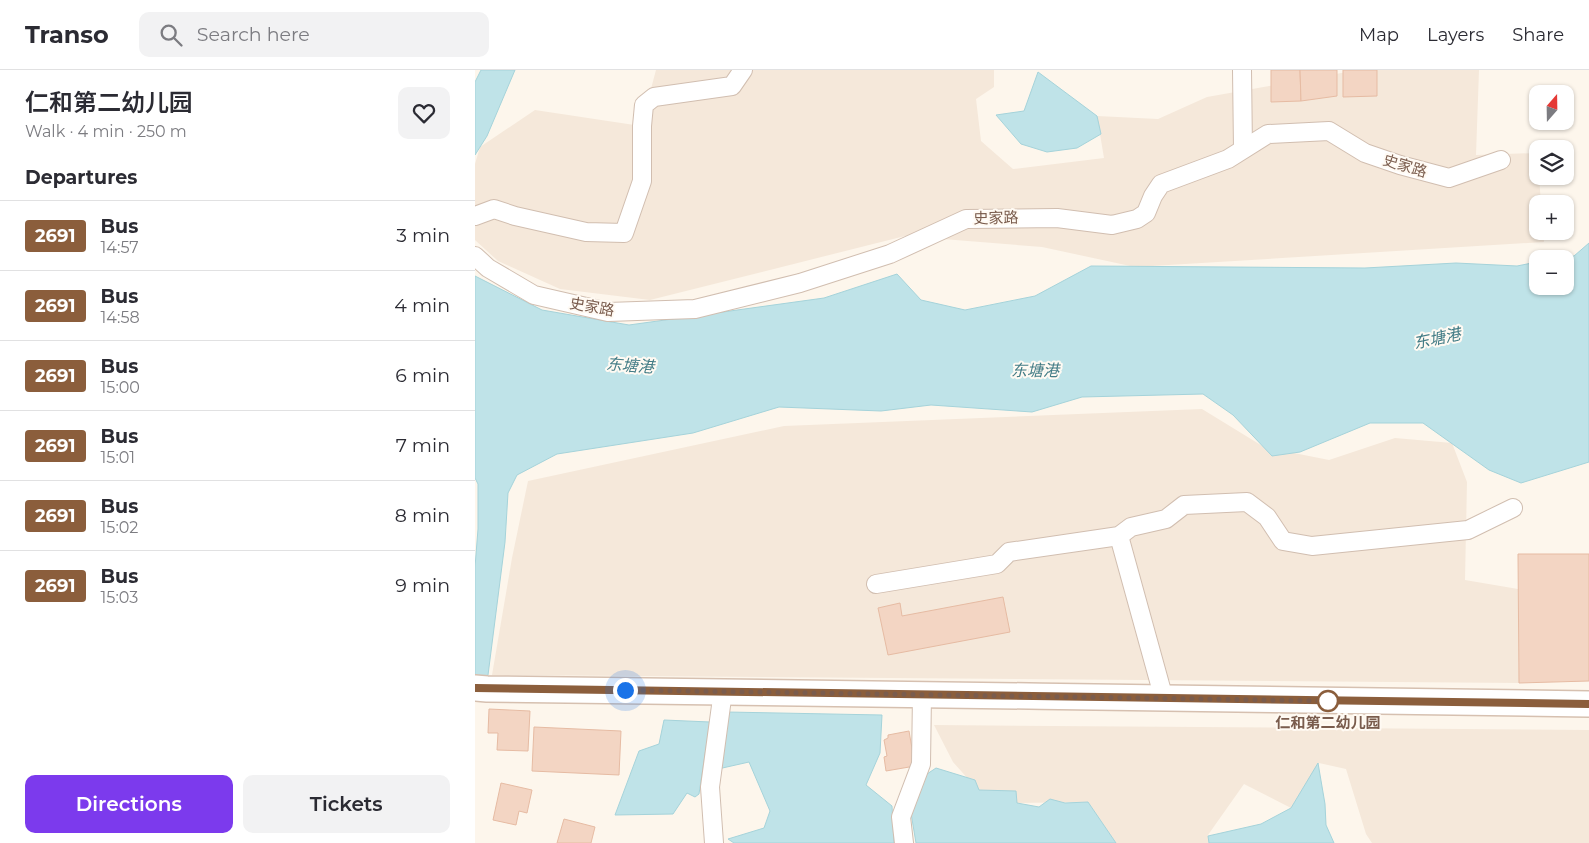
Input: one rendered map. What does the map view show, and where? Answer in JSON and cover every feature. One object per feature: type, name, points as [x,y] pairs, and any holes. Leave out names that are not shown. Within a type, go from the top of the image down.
[{"type":"street","points":[[475,216],[494,209],[515,216],[586,232],[624,233],[642,181],[641,126],[644,106],[654,97],[732,86],[743,70]]},
{"type":"street","points":[[1242,70],[1243,149]]},
{"type":"street","name":"史家路","points":[[475,256],[488,268],[534,295],[608,312],[695,309],[800,283],[890,254],[966,219],[1057,218],[1112,225],[1125,223],[1137,219],[1146,213],[1153,196],[1161,184],[1228,159],[1268,134],[1329,131],[1365,153],[1399,165],[1449,178],[1501,160]]},
{"type":"street","points":[[876,584],[997,564],[1009,552],[1119,536],[1131,527],[1166,519],[1184,505],[1247,502],[1267,516],[1283,541],[1312,546],[1468,530],[1513,508]]},
{"type":"street","points":[[1119,536],[1164,699]]},
{"type":"street","points":[[481,688],[1589,704]]},
{"type":"street","points":[[714,843],[710,787],[723,691]]},
{"type":"street","points":[[904,843],[901,817],[921,764],[922,694]]},
{"type":"shaded area","points":[[656,70],[994,70],[994,87],[976,99],[981,141],[1013,169],[1104,158],[1097,116],[1158,119],[1207,97],[1358,70],[1479,70],[1476,155],[1529,153],[1529,185],[1540,185],[1540,195],[1529,195],[1529,240],[1544,240],[1544,242],[1135,267],[1042,247],[905,236],[650,300],[560,289],[498,261],[475,240],[475,164],[480,147],[535,110],[641,126]]},
{"type":"shaded area","points":[[1202,409],[1264,447],[1329,460],[1395,438],[1452,443],[1467,482],[1465,580],[1518,589],[1519,683],[492,675],[512,558],[528,481],[784,426]]},
{"type":"shaded area","points":[[934,725],[1589,730],[1589,843],[1372,843],[1366,834],[1346,769],[1319,763],[1291,808],[1244,784],[1208,835],[1209,843],[1116,843],[1088,802],[1016,803],[978,790],[953,762]]},
{"type":"water","points":[[481,70],[515,70],[487,136],[475,155],[475,82]]},
{"type":"water","points":[[1038,72],[1097,116],[1101,134],[1077,148],[1047,152],[1021,144],[996,115],[1024,111]]},
{"type":"water","name":"东塘港","points":[[1589,243],[1589,462],[1521,483],[1489,470],[1423,423],[1370,423],[1300,452],[1272,456],[1233,415],[1203,394],[1082,397],[1032,412],[931,405],[881,411],[779,407],[693,433],[557,454],[517,475],[508,493],[505,542],[488,675],[475,696],[475,567],[478,529],[478,484],[475,478],[475,276],[542,310],[629,325],[824,298],[897,274],[921,300],[965,310],[1035,296],[1091,266],[1365,268],[1456,263],[1517,266],[1529,264],[1529,295],[1574,295],[1574,256]]},
{"type":"water","points":[[727,712],[882,715],[880,753],[866,785],[892,806],[894,843],[734,843],[728,839],[764,828],[770,811],[749,762],[718,769]]},
{"type":"water","points":[[664,720],[710,722],[699,794],[695,797],[687,793],[673,814],[615,815],[639,751],[659,744]]},
{"type":"water","points":[[1318,763],[1325,804],[1326,825],[1334,843],[1209,843],[1208,836],[1261,824],[1291,808]]},
{"type":"water","points":[[936,768],[975,780],[979,790],[1016,791],[1017,803],[1039,807],[1050,799],[1065,803],[1088,802],[1116,843],[916,843],[910,807],[918,780]]},
{"type":"building","points":[[1271,70],[1300,70],[1301,101],[1271,102]]},
{"type":"building","points":[[1300,70],[1337,70],[1337,96],[1301,101]]},
{"type":"building","points":[[1343,70],[1377,70],[1377,96],[1343,97]]},
{"type":"building","points":[[1518,554],[1589,554],[1589,681],[1519,683]]},
{"type":"building","points":[[1003,597],[1010,632],[888,655],[878,608],[900,603],[902,616]]},
{"type":"building","points":[[489,709],[530,711],[528,751],[497,750],[498,733],[488,733]]},
{"type":"building","points":[[534,727],[621,731],[619,775],[532,771]]},
{"type":"building","points":[[909,731],[915,766],[886,771],[884,757],[887,756],[884,740],[888,738],[888,735]]},
{"type":"building","points":[[501,783],[532,790],[527,813],[519,811],[516,825],[493,820]]},
{"type":"building","points":[[564,819],[595,827],[591,843],[557,843]]},
{"type":"bus line","name":"2691","points":[[475,688],[1589,704]]},
{"type":"place","name":"仁和第二幼儿园","points":[[1328,701]]},
{"type":"route","points":[[625,690],[1328,701]]}]
